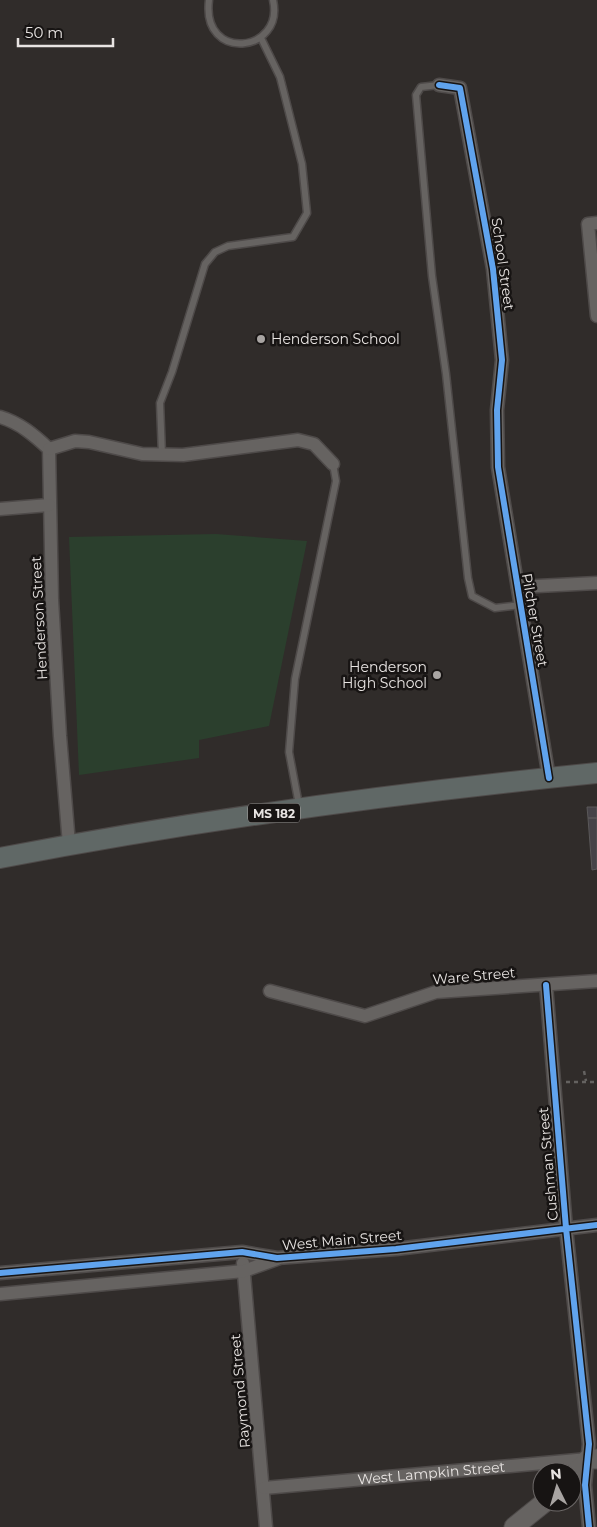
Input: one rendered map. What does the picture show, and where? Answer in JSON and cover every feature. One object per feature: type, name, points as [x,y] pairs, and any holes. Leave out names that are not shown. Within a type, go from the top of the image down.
[{"type":"main road","name":"MS 182","points":[[0,858],[69,844],[300,808],[597,773]]},
{"type":"street","name":"School Street","points":[[439,85],[460,88],[493,269],[502,360],[497,410],[498,467]]},
{"type":"street","points":[[592,224],[597,316]]},
{"type":"street","points":[[0,417],[11,420],[33,434],[49,449],[75,441],[89,442],[142,454],[183,455],[298,440],[314,444],[324,452],[333,464]]},
{"type":"street","name":"Henderson Street","points":[[49,449],[49,506],[60,736],[69,844]]},
{"type":"street","name":"Pilcher Street","points":[[498,467],[549,778]]},
{"type":"street","points":[[0,509],[49,506]]},
{"type":"street","points":[[518,588],[597,583]]},
{"type":"street","name":"Ware Street","points":[[270,991],[365,1016],[436,992],[597,981]]},
{"type":"street","name":"Cushman Street","points":[[546,985],[566,1228],[593,1459],[585,1485],[589,1527]]},
{"type":"street","name":"West Main Street","points":[[0,1273],[242,1252],[277,1258],[396,1249],[597,1224]]},
{"type":"street","name":"Raymond Street","points":[[242,1252],[266,1527]]},
{"type":"street","name":"West Main Street","points":[[0,1294],[244,1271],[277,1258]]},
{"type":"street","points":[[582,1468],[593,1459]]},
{"type":"street","name":"West Lampkin Street","points":[[264,1488],[593,1459]]},
{"type":"street","points":[[514,1527],[533,1512]]},
{"type":"lane","points":[[209,0],[207,14],[210,26],[220,38],[232,43],[246,44],[261,38],[269,29],[274,13],[272,0]]},
{"type":"lane","points":[[162,455],[160,403],[172,372],[205,264],[215,252],[228,246],[293,236],[306,213],[302,164],[296,138],[280,77],[261,38]]},
{"type":"lane","points":[[439,85],[421,87],[416,95],[432,276],[446,374],[468,578],[472,596],[495,608],[521,605]]},
{"type":"lane","points":[[300,808],[289,752],[295,679],[336,480],[333,464]]},
{"type":"path","points":[[584,1071],[586,1081]]},
{"type":"path","points":[[554,1083],[597,1082]]},
{"type":"green space","points":[[216,534],[307,541],[269,726],[199,740],[199,758],[79,775],[69,537]]},
{"type":"building","points":[[587,807],[597,807],[597,818],[588,818]]},
{"type":"building","points":[[588,818],[597,818],[597,869],[592,870]]},
{"type":"cycle path","points":[[439,85],[460,88],[493,269],[502,360],[497,410],[498,467],[549,778]]},
{"type":"cycle path","points":[[546,985],[566,1228],[589,1444],[585,1485],[589,1527]]},
{"type":"cycle path","points":[[0,1273],[242,1252],[277,1258],[396,1249],[597,1225]]},
{"type":"place","name":"Henderson School","points":[[261,339]]},
{"type":"place","name":"Henderson High School","points":[[437,675]]}]
